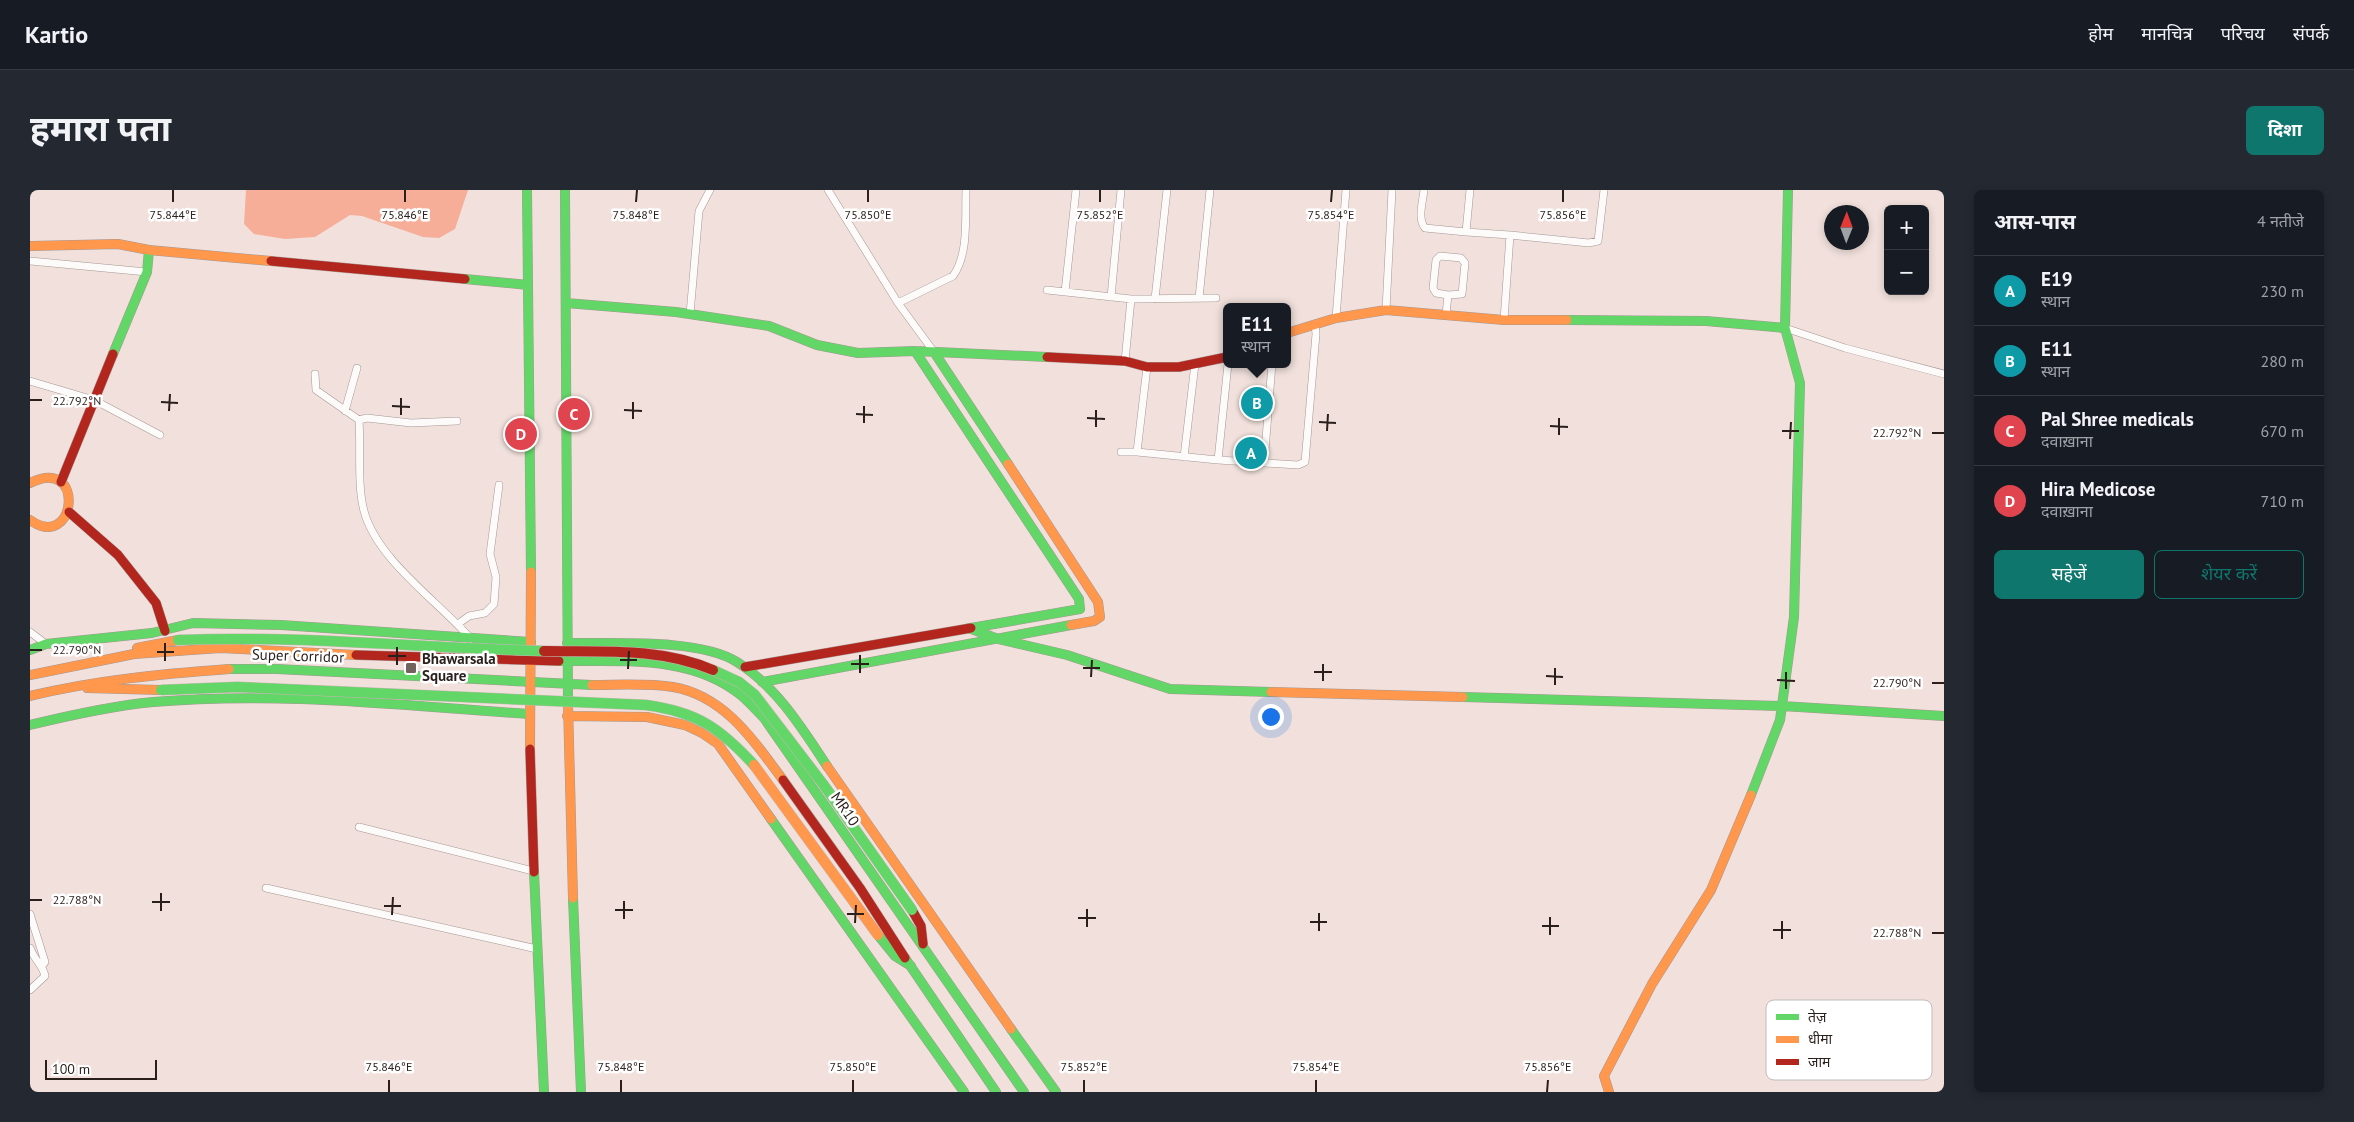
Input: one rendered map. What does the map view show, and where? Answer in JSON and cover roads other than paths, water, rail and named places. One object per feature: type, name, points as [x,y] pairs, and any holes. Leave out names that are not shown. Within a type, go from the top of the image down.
[{"type":"street","points":[[527,190],[531,642],[529,714],[533,870],[544,1092]]},
{"type":"street","points":[[565,190],[568,806],[581,1092]]},
{"type":"street","points":[[690,314],[699,211],[710,190]]},
{"type":"street","points":[[762,682],[1094,622],[1100,617],[1098,602],[934,352],[898,302],[828,190]]},
{"type":"street","points":[[898,302],[953,276],[959,268],[962,255],[966,190]]},
{"type":"street","points":[[1065,292],[1076,190]]},
{"type":"street","points":[[1110,297],[1121,190]]},
{"type":"street","points":[[1155,299],[1167,190]]},
{"type":"street","points":[[1199,298],[1210,190]]},
{"type":"street","points":[[1336,318],[1346,190]]},
{"type":"street","points":[[1386,310],[1392,190]]},
{"type":"street","points":[[1424,190],[1421,218],[1425,228],[1589,242],[1598,241],[1604,190],[1597,190]]},
{"type":"street","points":[[1466,232],[1470,190]]},
{"type":"street","points":[[1609,1092],[1604,1076],[1652,984],[1711,890],[1751,796],[1780,720],[1794,618],[1800,383],[1784,328],[1788,190]]},
{"type":"street","points":[[1504,320],[1510,235]]},
{"type":"street","points":[[30,246],[118,244],[150,250],[528,285]]},
{"type":"street","points":[[61,482],[147,272],[150,250]]},
{"type":"street","points":[[1440,256],[1461,258],[1465,264],[1462,294],[1448,294],[1436,293],[1433,288],[1436,260],[1440,256]]},
{"type":"street","points":[[30,261],[147,272]]},
{"type":"street","points":[[1047,290],[1130,299],[1216,298]]},
{"type":"street","points":[[1446,314],[1448,294]]},
{"type":"street","points":[[1125,361],[1130,299]]},
{"type":"street","points":[[566,304],[690,314],[769,326],[818,345],[858,353],[914,351],[1125,361],[1147,367],[1179,367],[1223,358]]},
{"type":"street","points":[[1291,332],[1336,318],[1386,310],[1504,320],[1706,321],[1784,328],[1845,348],[1944,374]]},
{"type":"street","points":[[1121,452],[1298,465],[1304,462],[1316,334],[1315,324]]},
{"type":"street","points":[[745,668],[1080,609],[1079,599],[914,351]]},
{"type":"street","points":[[1184,457],[1195,364]]},
{"type":"street","points":[[1137,452],[1147,367]]},
{"type":"street","points":[[345,410],[357,368]]},
{"type":"street","points":[[1218,460],[1228,368]]},
{"type":"street","points":[[1264,463],[1272,368]]},
{"type":"street","points":[[315,374],[316,390],[359,420],[367,418],[411,423],[457,421]]},
{"type":"street","points":[[30,381],[94,400],[160,435]]},
{"type":"street","points":[[359,420],[362,497],[368,525],[378,542],[424,594],[458,624],[471,640]]},
{"type":"street","points":[[30,483],[46,477],[61,482],[70,496],[69,512],[64,519],[50,526],[42,526],[30,520]]},
{"type":"street","points":[[458,624],[469,616],[485,613],[494,604],[496,578],[490,554],[498,485]]},
{"type":"street","points":[[69,512],[118,555],[156,603],[165,631]]},
{"type":"street","points":[[30,650],[46,644],[165,631],[193,623],[281,625],[471,640],[531,642]]},
{"type":"street","points":[[969,628],[998,639],[1068,655],[1170,689],[1782,706],[1944,716]]},
{"type":"street","points":[[30,632],[46,644]]},
{"type":"street","points":[[80,664],[124,651],[178,640],[245,637],[511,650],[639,653],[692,660],[739,682],[755,695],[823,784],[912,910],[921,926],[924,948]]},
{"type":"street","points":[[567,642],[677,646],[708,650],[736,661],[762,682],[799,723],[843,790],[1056,1092]]},
{"type":"street","name":"Super Corridor","points":[[30,676],[80,664],[166,650],[220,648],[463,660],[568,660]]},
{"type":"street","name":"MR10","points":[[568,660],[665,664],[699,672],[742,696],[764,718],[1024,1092]]},
{"type":"street","name":"Super Corridor","points":[[30,696],[72,686],[145,675],[230,669],[278,669],[568,684]]},
{"type":"street","points":[[568,684],[672,687],[699,694],[720,706],[744,728],[795,796],[914,968],[967,1052],[996,1092]]},
{"type":"street","points":[[72,686],[123,690],[237,687],[623,703],[663,706],[689,712],[712,725],[734,743],[755,766],[894,956],[914,968]]},
{"type":"street","points":[[30,726],[68,714],[132,704],[225,698],[529,714]]},
{"type":"street","points":[[568,716],[670,720],[696,728],[718,744],[964,1092]]},
{"type":"street","points":[[360,827],[533,870]]},
{"type":"street","points":[[266,888],[537,949]]},
{"type":"street","points":[[30,914],[45,962],[42,966]]},
{"type":"street","points":[[30,948],[34,960],[42,966],[45,976],[30,990]]},
{"type":"place","name":"E11","points":[[1257,403]]},
{"type":"place","name":"Pal Shree medicals","points":[[574,414]]},
{"type":"place","name":"Hira Medicose","points":[[521,434]]},
{"type":"place","name":"E19","points":[[1251,453]]},
{"type":"place","name":"Bhawarsala Square","points":[[411,668]]}]
